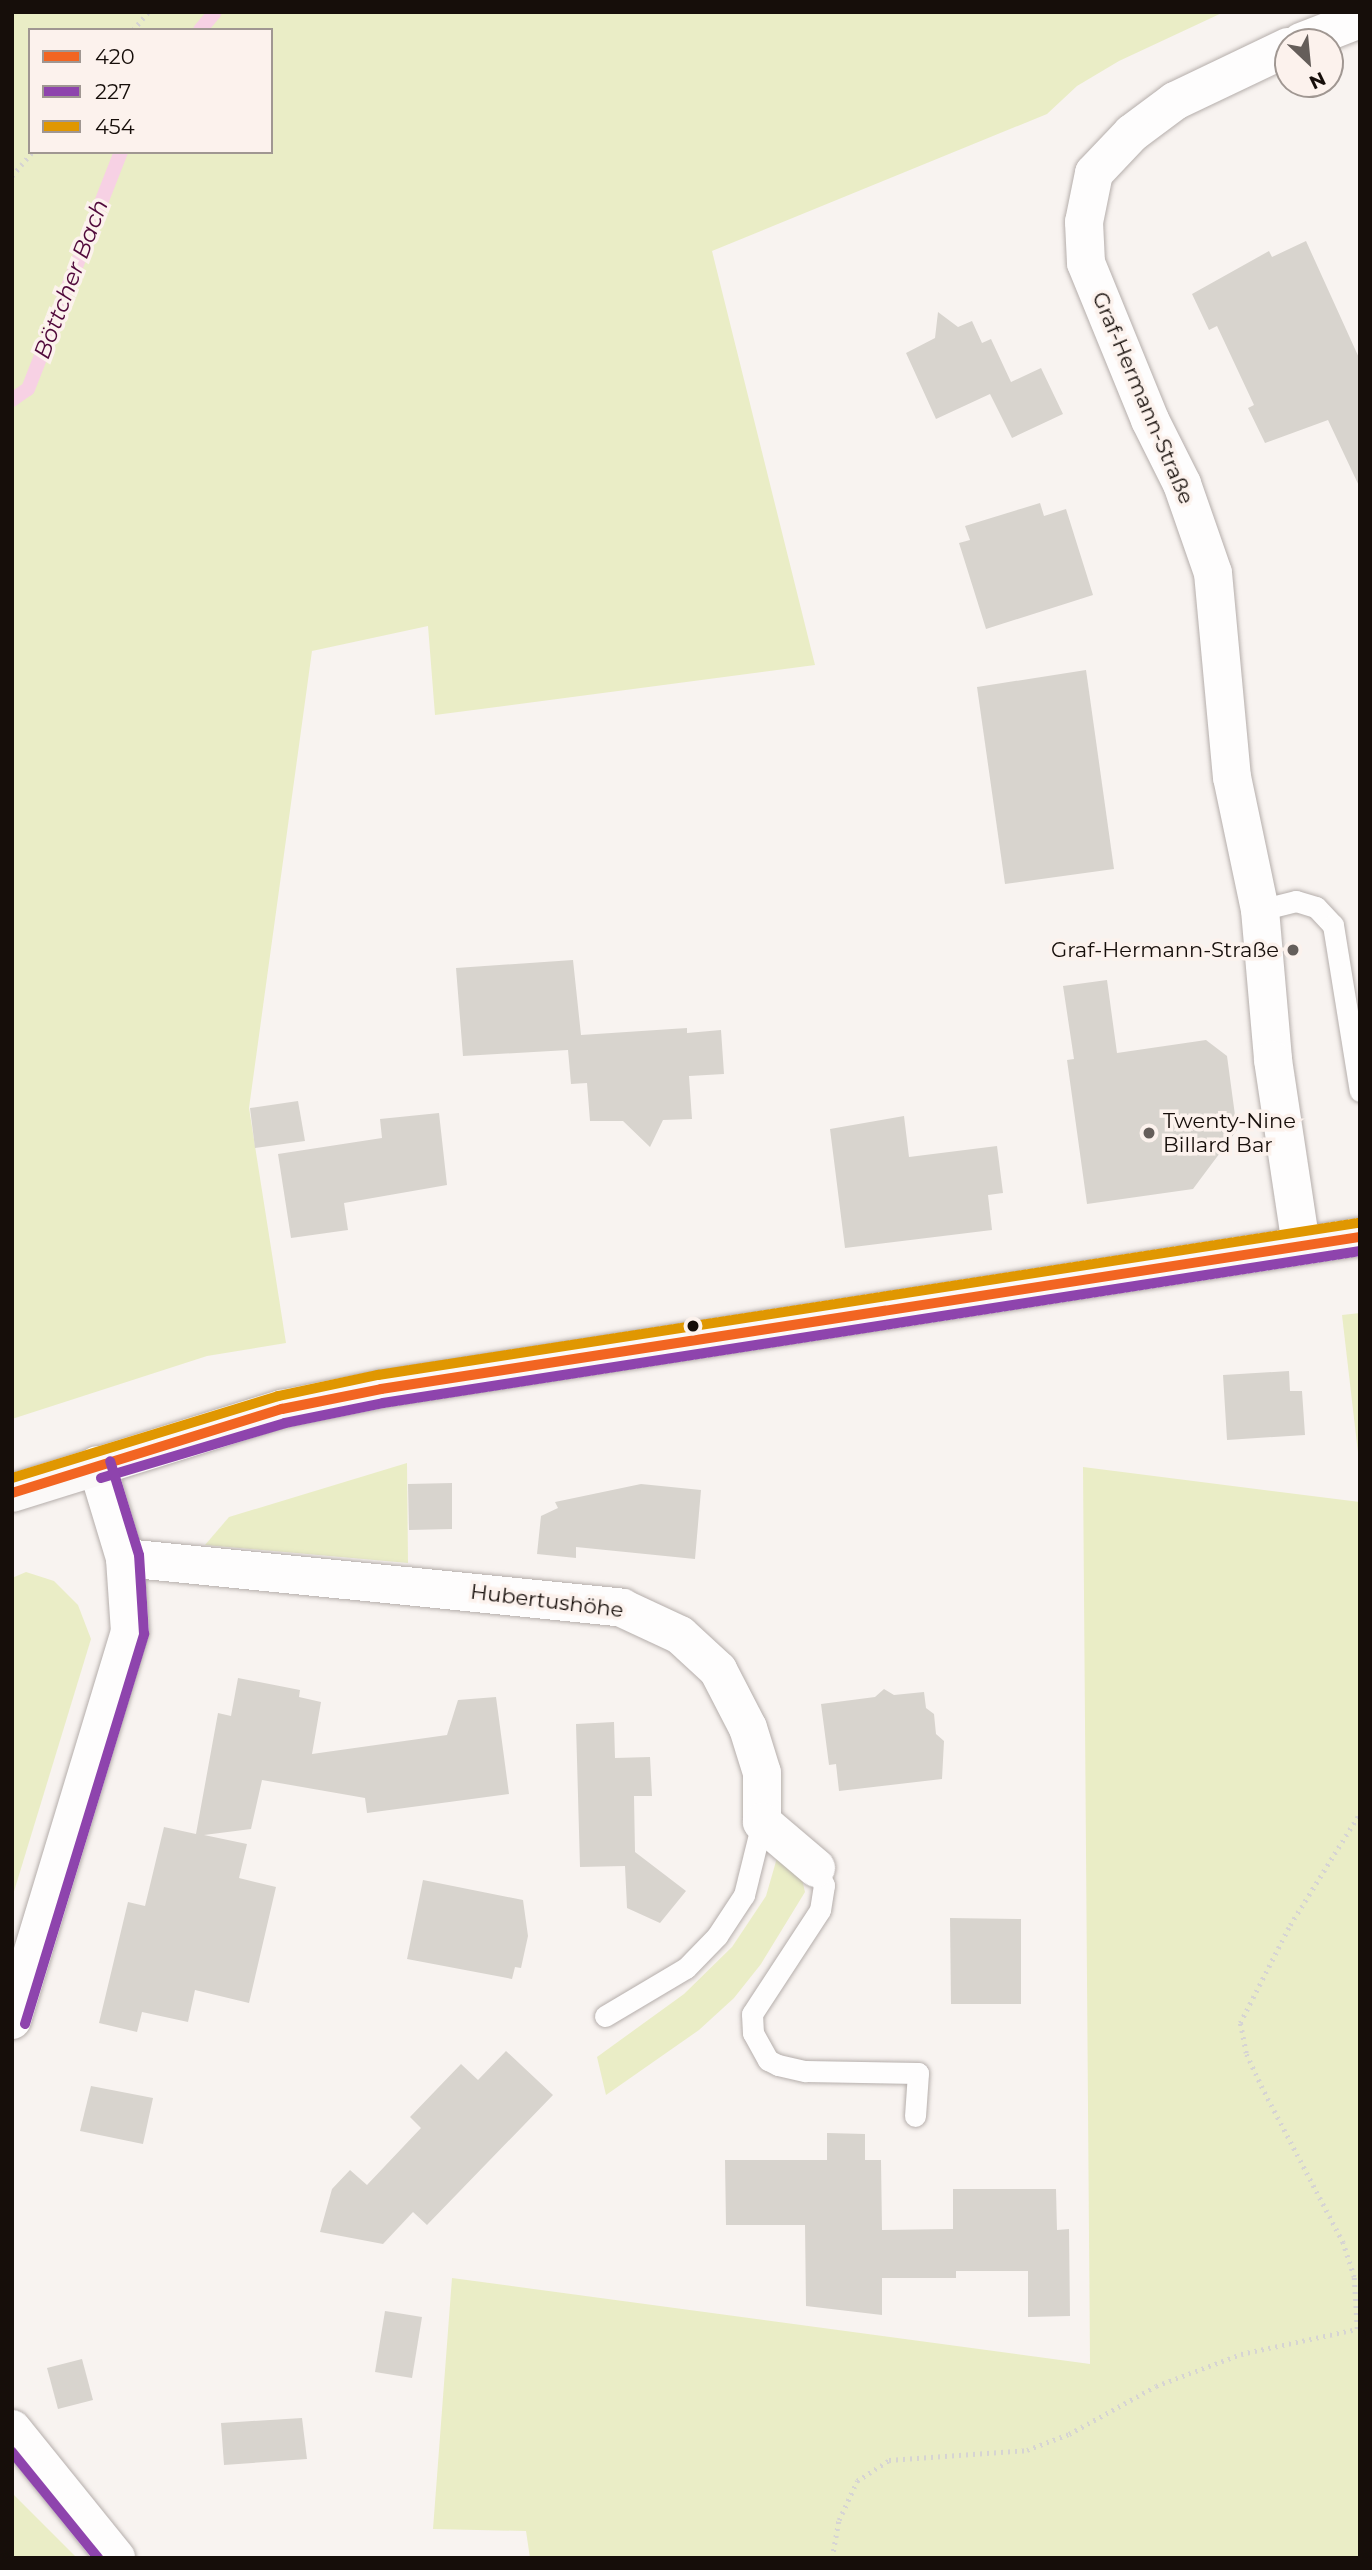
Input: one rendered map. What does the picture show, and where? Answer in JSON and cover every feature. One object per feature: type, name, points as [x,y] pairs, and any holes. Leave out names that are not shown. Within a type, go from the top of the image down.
[{"type":"main road","points":[[12,1493],[282,1409],[381,1389],[1360,1237]]},
{"type":"street","points":[[1337,28],[1360,19]]},
{"type":"street","name":"Graf-Hermann-Straße","points":[[1274,54],[1175,101],[1132,133],[1094,173],[1084,222],[1086,263],[1150,420],[1182,484],[1213,573],[1233,777],[1260,911],[1273,1060],[1301,1245]]},
{"type":"street","points":[[12,2021],[130,1632],[125,1558],[97,1465]]},
{"type":"street","name":"Hubertushöhe","points":[[125,1558],[622,1608],[680,1635],[718,1670],[748,1728],[762,1773],[762,1822]]},
{"type":"street","points":[[762,1822],[816,1868]]},
{"type":"street","points":[[12,2429],[116,2558]]},
{"type":"lane","points":[[1260,911],[1296,901],[1316,907],[1333,925],[1360,1090]]},
{"type":"lane","points":[[605,2016],[687,1968],[717,1936],[744,1895],[762,1822]]},
{"type":"lane","points":[[816,1868],[824,1885],[820,1910],[752,2014],[753,2033],[768,2060],[778,2065],[805,2071],[918,2073],[915,2116]]},
{"type":"path","points":[[135,28],[148,12]]},
{"type":"path","points":[[12,176],[30,154]]},
{"type":"path","points":[[832,2558],[839,2520],[857,2481],[889,2460],[1027,2450],[1069,2434],[1156,2386],[1241,2354],[1358,2329],[1354,2277],[1343,2243],[1262,2088],[1246,2053],[1240,2023],[1290,1925],[1360,1813]]},
{"type":"green space","points":[[12,12],[1224,12],[1119,61],[1077,86],[1047,114],[712,251],[815,665],[435,715],[428,626],[312,651],[249,1108],[286,1343],[207,1356],[12,1419],[12,402],[35,387],[125,154],[273,154],[273,28],[28,28],[28,154],[114,154],[25,384],[12,393]]},
{"type":"green space","points":[[1360,1313],[1360,1470],[1342,1315]]},
{"type":"green space","points":[[407,1463],[408,1563],[205,1545],[229,1517]]},
{"type":"green space","points":[[1083,1467],[1360,1502],[1360,2558],[530,2558],[526,2531],[433,2529],[452,2278],[1090,2364]]},
{"type":"green space","points":[[26,1572],[54,1581],[78,1605],[91,1639],[12,1898],[12,1578]]},
{"type":"green space","points":[[779,1851],[801,1875],[805,1892],[761,1964],[734,1998],[699,2030],[606,2095],[597,2057],[684,1994],[732,1947],[766,1896]]},
{"type":"green space","points":[[12,2493],[77,2558],[12,2558]]},
{"type":"building","points":[[1306,241],[1360,360],[1360,488],[1328,420],[1265,443],[1248,408],[1254,405],[1217,326],[1209,330],[1192,294],[1269,251],[1272,257]]},
{"type":"building","points":[[938,312],[958,327],[972,321],[982,343],[991,339],[1011,382],[1041,368],[1063,414],[1012,438],[990,394],[936,419],[906,353],[935,338]]},
{"type":"building","points":[[1040,503],[1044,516],[1066,509],[1093,595],[986,629],[959,543],[970,540],[965,526]]},
{"type":"building","points":[[1086,670],[1114,869],[1005,884],[977,687]]},
{"type":"building","points":[[573,960],[581,1035],[687,1028],[687,1033],[721,1030],[724,1074],[689,1076],[692,1119],[663,1120],[650,1147],[623,1121],[590,1121],[587,1083],[571,1084],[568,1050],[463,1056],[456,968]]},
{"type":"building","points":[[1107,980],[1117,1053],[1206,1040],[1227,1056],[1237,1130],[1193,1189],[1087,1204],[1067,1060],[1074,1059],[1063,986]]},
{"type":"building","points":[[298,1101],[305,1141],[255,1148],[250,1108]]},
{"type":"building","points":[[439,1113],[447,1185],[344,1203],[348,1230],[291,1238],[278,1154],[382,1138],[380,1119]]},
{"type":"building","points":[[904,1116],[909,1157],[997,1146],[1003,1193],[988,1195],[992,1230],[845,1248],[830,1129]]},
{"type":"building","points":[[1289,1371],[1290,1391],[1302,1391],[1305,1435],[1227,1440],[1223,1375]]},
{"type":"building","points":[[452,1483],[452,1529],[409,1530],[408,1484]]},
{"type":"building","points":[[641,1484],[701,1490],[695,1559],[576,1547],[576,1558],[537,1554],[541,1516],[558,1508],[555,1502]]},
{"type":"building","points":[[238,1678],[300,1690],[299,1697],[321,1702],[312,1754],[447,1735],[458,1700],[496,1697],[509,1794],[367,1813],[365,1798],[262,1780],[251,1829],[204,1835],[247,1844],[239,1878],[276,1887],[249,2003],[195,1990],[188,2022],[142,2012],[137,2032],[99,2023],[128,1902],[145,1906],[164,1827],[196,1834],[218,1713],[231,1716]]},
{"type":"building","points":[[884,1689],[894,1695],[924,1692],[926,1708],[934,1714],[936,1734],[944,1741],[942,1779],[839,1791],[836,1764],[829,1765],[821,1704],[875,1697]]},
{"type":"building","points":[[614,1722],[615,1758],[650,1757],[652,1796],[634,1796],[635,1852],[686,1891],[660,1923],[627,1908],[625,1866],[580,1867],[576,1724]]},
{"type":"building","points":[[423,1880],[523,1900],[528,1936],[521,1968],[515,1967],[512,1979],[407,1959]]},
{"type":"building","points":[[950,1918],[1021,1919],[1021,2004],[951,2004]]},
{"type":"building","points":[[506,2051],[553,2095],[427,2225],[413,2212],[383,2244],[320,2232],[332,2189],[350,2170],[367,2185],[421,2128],[410,2117],[461,2064],[478,2080]]},
{"type":"building","points":[[91,2086],[153,2098],[143,2144],[80,2131]]},
{"type":"building","points":[[827,2133],[865,2134],[865,2160],[881,2160],[882,2230],[953,2229],[953,2189],[1056,2189],[1057,2230],[1069,2229],[1070,2316],[1028,2317],[1028,2271],[956,2271],[956,2278],[882,2278],[882,2315],[806,2306],[805,2225],[726,2225],[725,2160],[827,2160]]},
{"type":"building","points":[[385,2311],[422,2317],[412,2378],[375,2372]]},
{"type":"building","points":[[82,2359],[93,2400],[58,2409],[47,2368]]},
{"type":"building","points":[[302,2418],[307,2459],[224,2465],[221,2423]]},
{"type":"waterway","name":"Böttcher Bach","points":[[202,28],[215,12]]},
{"type":"waterway","name":"Böttcher Bach","points":[[12,400],[28,389],[120,154]]},
{"type":"transit line","name":"454","points":[[12,1478],[278,1396],[378,1375],[1358,1223]]},
{"type":"transit line","name":"420","points":[[12,1493],[282,1409],[381,1389],[1360,1237]]},
{"type":"transit line","name":"227","points":[[101,1478],[285,1423],[383,1403],[1360,1251]]},
{"type":"transit line","name":"227","points":[[25,2024],[144,1634],[139,1555],[110,1461]]},
{"type":"transit line","name":"227","points":[[12,2452],[98,2558]]},
{"type":"place","name":"Graf-Hermann-Straße","points":[[1293,950]]},
{"type":"place","name":"Twenty-Nine Billard Bar","points":[[1149,1133]]}]
